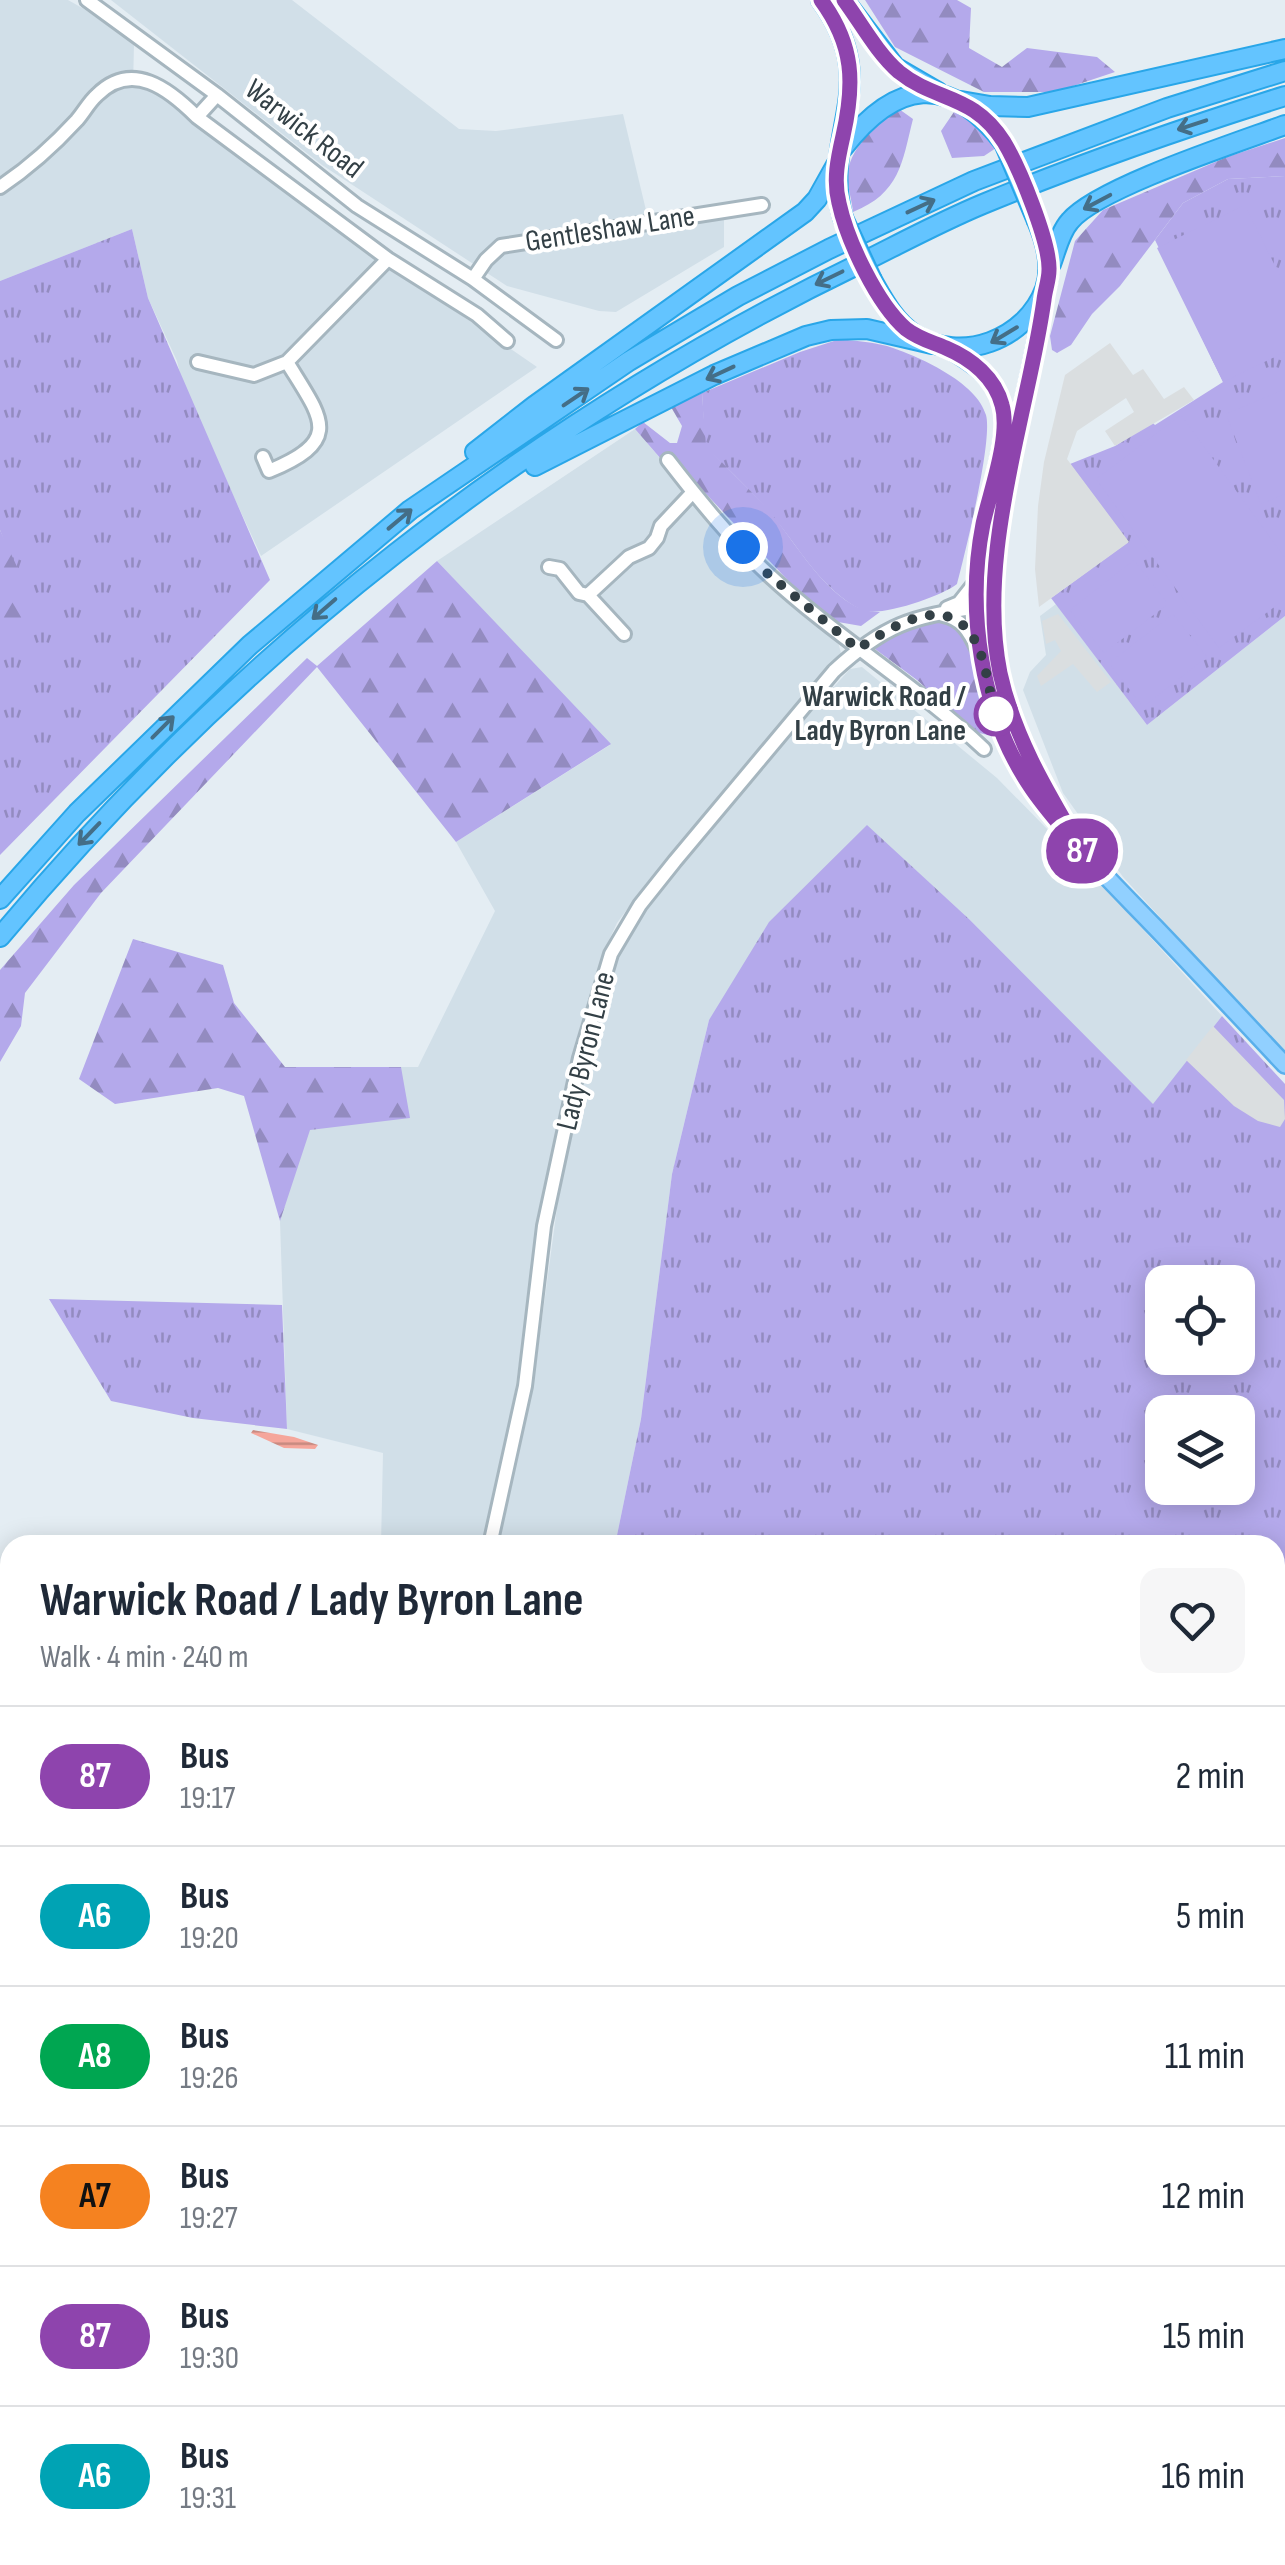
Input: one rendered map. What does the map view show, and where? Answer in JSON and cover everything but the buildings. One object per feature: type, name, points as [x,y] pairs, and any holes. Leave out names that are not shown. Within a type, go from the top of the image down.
[{"type":"highway","points":[[821,0],[838,23],[849,67],[849,108],[838,159],[837,194],[843,218],[872,280],[904,327],[938,346]]},
{"type":"highway","points":[[844,0],[894,68],[951,97],[988,122],[1004,143],[1046,246],[1049,270]]},
{"type":"highway","points":[[0,899],[77,813],[219,673],[437,490],[478,450],[805,212],[864,122],[880,109],[915,94],[1028,108],[1285,49]]},
{"type":"highway","points":[[437,490],[629,361],[738,296],[829,249],[974,181],[1166,108],[1285,71]]},
{"type":"highway","points":[[0,937],[60,865],[153,767],[351,586],[438,518],[625,393],[800,292],[980,205],[1172,132],[1285,96]]},
{"type":"highway","points":[[351,586],[500,486],[578,442],[806,336],[850,328],[878,330],[938,346],[974,348],[994,342],[1019,326],[1045,291],[1066,226],[1084,208],[1197,158],[1285,125]]},
{"type":"main road","points":[[1045,291],[1035,360],[1006,494],[995,606],[1000,672],[1010,704],[1040,780],[1082,851]]},
{"type":"main road","points":[[938,346],[988,376],[1004,409],[1003,433],[981,536],[978,607],[982,660],[992,702],[1013,758],[1030,788],[1082,851],[1285,1065]]},
{"type":"main road","points":[[978,607],[987,595],[996,518],[1006,494]]},
{"type":"street","name":"Warwick Road","points":[[87,0],[217,95],[358,206],[474,280],[556,340]]},
{"type":"street","name":"Warwick Road","points":[[0,187],[76,120],[95,96],[125,79],[146,79],[163,86],[197,117],[388,259],[477,315],[508,341]]},
{"type":"street","points":[[197,117],[217,95]]},
{"type":"street","name":"Gentleshaw Lane","points":[[474,280],[486,260],[502,246],[762,205]]},
{"type":"street","points":[[198,362],[254,375],[288,362],[388,259]]},
{"type":"street","points":[[477,315],[492,295]]},
{"type":"street","points":[[263,457],[269,471],[304,457],[316,442],[321,425],[288,362]]},
{"type":"street","points":[[668,460],[692,492],[768,574],[858,649],[896,673],[984,749]]},
{"type":"street","points":[[588,594],[629,557],[649,548],[658,538],[661,526],[692,492]]},
{"type":"street","points":[[558,564],[579,592],[588,594],[624,634]]},
{"type":"street","points":[[936,613],[959,603],[978,579]]},
{"type":"street","name":"Lady Byron Lane","points":[[492,1535],[525,1386],[544,1226],[580,1058],[611,954],[640,905],[834,671],[858,649],[900,624],[936,613],[978,607]]},
{"type":"street","points":[[936,613],[960,621],[970,632],[982,660]]},
{"type":"shaded area","points":[[0,0],[68,0],[84,9],[134,44],[133,87],[149,88],[180,108],[368,251],[537,367],[261,556],[183,386],[177,361],[148,298],[132,229],[0,281]]},
{"type":"shaded area","points":[[111,0],[292,0],[459,129],[496,131],[623,114],[650,227],[724,214],[724,247],[616,312],[507,286],[322,165]]},
{"type":"shaded area","points":[[1110,343],[1133,375],[1143,369],[1164,399],[1184,387],[1194,400],[1115,446],[1105,431],[1134,412],[1126,398],[1077,431],[1067,459],[1129,542],[1039,607],[1035,569],[1038,506],[1044,462],[1065,375]]},
{"type":"shaded area","points":[[635,429],[763,578],[838,642],[841,653],[810,686],[747,769],[647,882],[617,923],[604,951],[580,1027],[546,1178],[515,1391],[486,1535],[381,1535],[383,1453],[287,1429],[280,1221],[285,1067],[418,1067],[495,911],[456,842],[610,745],[437,561]]},
{"type":"shaded area","points":[[1056,604],[1147,725],[1285,616],[1285,1053],[1123,877],[1063,793],[1023,690],[1030,672],[1046,655],[1040,616]]},
{"type":"shaded area","points":[[1058,614],[1111,682],[1097,692],[1073,664],[1041,686],[1037,676],[1061,651],[1055,640],[1046,644],[1042,621]]},
{"type":"shaded area","points":[[862,667],[997,778],[1109,892],[1222,1016],[1153,1105],[969,919],[867,826],[709,1020],[672,1174],[641,1419],[617,1535],[498,1535],[532,1393],[560,1186],[591,1036],[620,949],[654,894],[850,669]]},
{"type":"shaded area","points":[[1213,1026],[1284,1100],[1285,1119],[1280,1127],[1258,1121],[1234,1106],[1186,1060]]},
{"type":"shaded area","points":[[253,1430],[318,1445],[315,1449],[284,1448],[251,1433]]},
{"type":"green space","points":[[865,0],[957,0],[971,8],[969,48],[1002,67],[1027,48],[1097,57],[1115,72],[1055,92],[984,92],[895,47]]},
{"type":"green space","points":[[899,109],[913,119],[896,175],[881,196],[853,212],[848,171],[855,152],[868,135]]},
{"type":"green space","points":[[956,109],[976,117],[999,146],[984,156],[952,158],[941,131]]},
{"type":"green space","points":[[1285,138],[1285,176],[1228,179],[1183,203],[1071,345],[1057,353],[1052,350],[1050,336],[1075,241],[1103,210],[1227,157]]},
{"type":"green space","points":[[1285,176],[1285,616],[1147,725],[1051,598],[1128,542],[1070,464],[1115,446],[1152,422],[1155,425],[1223,382],[1155,240],[1183,203],[1228,179]]},
{"type":"green space","points":[[1245,205],[1285,286],[1285,352],[1223,382],[1157,248]]},
{"type":"green space","points":[[132,229],[148,298],[270,580],[0,855],[0,636],[15,636],[6,546],[0,530],[0,281]]},
{"type":"green space","points":[[840,339],[887,346],[930,364],[959,381],[986,415],[982,472],[957,584],[925,600],[882,611],[862,610],[835,591],[763,505],[705,446],[702,393]]},
{"type":"green space","points":[[1285,389],[1285,494],[1261,504],[1226,414]]},
{"type":"green space","points":[[702,393],[706,446],[767,508],[831,588],[846,601],[880,612],[861,626],[838,622],[797,590],[672,458],[661,459],[635,429],[643,422],[670,443],[677,443],[682,426],[671,407]]},
{"type":"green space","points":[[1181,415],[1285,558],[1285,599],[1219,648],[1096,479]]},
{"type":"green space","points":[[0,530],[36,608],[15,636],[0,636]]},
{"type":"green space","points":[[1134,560],[1168,604],[1104,653],[1070,610]]},
{"type":"green space","points":[[437,561],[611,744],[456,842],[317,667],[101,893],[25,993],[21,1026],[0,1062],[0,970],[74,885],[307,658],[317,666]]},
{"type":"green space","points":[[1173,614],[1207,657],[1143,707],[1109,663]]},
{"type":"green space","points":[[946,620],[957,629],[973,655],[992,730],[988,735],[975,732],[917,680],[871,646],[917,621]]},
{"type":"green space","points":[[867,825],[969,919],[1153,1104],[1222,1016],[1285,1084],[1285,1535],[617,1535],[641,1419],[672,1174],[709,1020],[769,922]]},
{"type":"green space","points":[[133,939],[223,965],[234,1003],[285,1067],[401,1067],[410,1118],[310,1130],[280,1221],[244,1096],[218,1088],[115,1104],[79,1079]]},
{"type":"green space","points":[[49,1299],[282,1305],[287,1429],[193,1418],[111,1401]]},
{"type":"bus line","name":"87","points":[[821,0],[838,23],[846,45],[852,86],[836,165],[837,194],[854,245],[882,298],[904,327],[976,366],[988,376],[1004,409],[1003,433],[978,558],[982,660],[1013,758],[1030,788],[1082,851],[1040,780],[1014,720],[1000,672],[995,606],[1000,538],[1049,270],[1046,246],[1015,165],[988,122],[960,100],[894,68],[844,0]]},
{"type":"place","name":"Warwick Road / Lady Byron Lane","points":[[996,714]]},
{"type":"route","points":[[743,547],[768,574],[858,649],[912,618],[936,613],[960,621],[970,632],[982,660],[996,714]]}]
